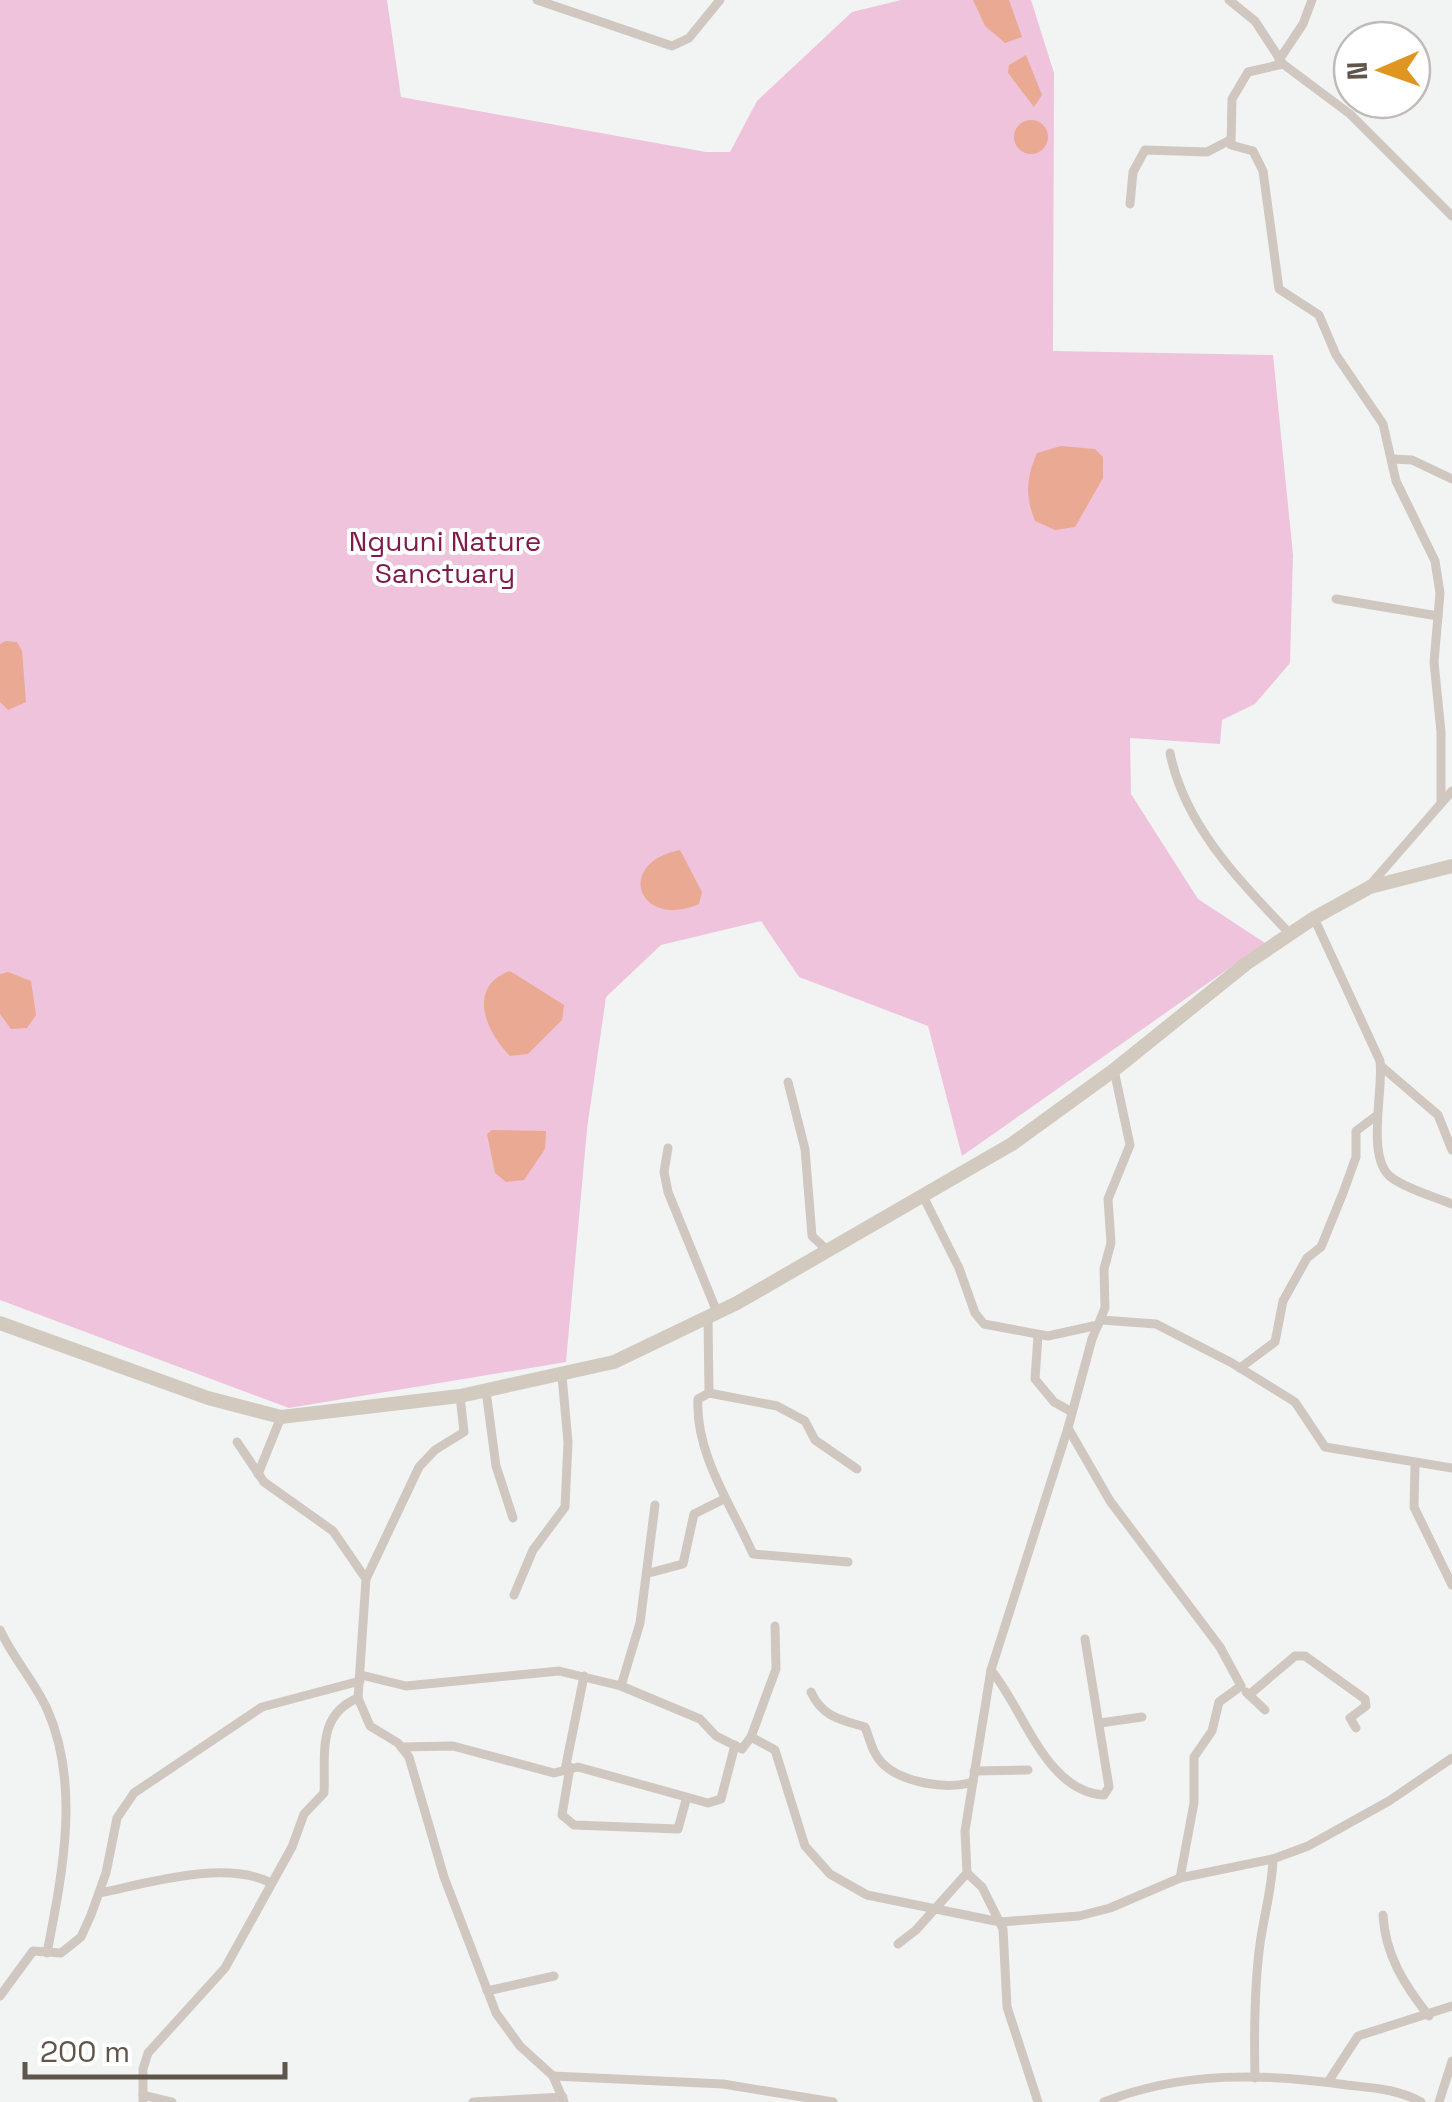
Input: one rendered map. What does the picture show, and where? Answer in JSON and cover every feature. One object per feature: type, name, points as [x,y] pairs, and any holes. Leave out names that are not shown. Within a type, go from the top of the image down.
[{"type":"main road","points":[[0,1323],[208,1398],[282,1417],[460,1396],[562,1376],[626,1358],[829,1252],[1012,1144],[1114,1070],[1247,963],[1314,918],[1370,886],[1452,866]]},
{"type":"street","points":[[538,0],[672,46],[689,38],[720,0]]},
{"type":"street","points":[[1229,0],[1255,21],[1281,62],[1350,114],[1448,201],[1452,216]]},
{"type":"street","points":[[1312,0],[1304,24],[1281,62],[1248,72],[1232,99],[1230,140],[1232,147],[1252,151],[1263,171],[1279,289],[1319,315],[1336,355],[1384,424],[1400,491],[1436,561],[1438,616],[1434,662],[1441,732],[1441,803]]},
{"type":"street","points":[[1130,204],[1133,172],[1145,150],[1207,152],[1230,140]]},
{"type":"street","points":[[1392,459],[1412,460],[1452,479]]},
{"type":"street","points":[[1336,599],[1438,616]]},
{"type":"street","points":[[1170,752],[1182,796],[1224,861],[1291,935]]},
{"type":"street","points":[[1370,886],[1452,791]]},
{"type":"street","points":[[1314,918],[1346,994],[1375,1046],[1380,1066],[1376,1116],[1382,1162],[1388,1174],[1452,1202]]},
{"type":"street","points":[[1380,1066],[1448,1123],[1452,1150]]},
{"type":"street","points":[[898,1944],[938,1908],[966,1873],[965,1830],[991,1670],[1100,1323],[1104,1269],[1111,1244],[1108,1199],[1130,1145],[1114,1070]]},
{"type":"street","points":[[788,1082],[805,1149],[812,1236],[829,1252]]},
{"type":"street","points":[[1240,1368],[1275,1342],[1283,1301],[1306,1259],[1320,1247],[1343,1193],[1356,1157],[1357,1129],[1376,1116]]},
{"type":"street","points":[[668,1148],[664,1172],[668,1192],[713,1314],[708,1393]]},
{"type":"street","points":[[924,1198],[980,1321],[992,1329],[1038,1336],[1100,1323],[1156,1324],[1295,1402],[1308,1416],[1321,1444],[1415,1465],[1452,1468]]},
{"type":"street","points":[[1038,1336],[1035,1378],[1054,1402],[1072,1412]]},
{"type":"street","points":[[514,1595],[533,1550],[565,1507],[568,1442],[562,1376]]},
{"type":"street","points":[[486,1391],[496,1466],[513,1518]]},
{"type":"street","points":[[848,1562],[759,1557],[724,1499],[699,1421],[698,1399],[708,1393],[756,1399],[787,1410],[805,1421],[826,1449],[857,1469]]},
{"type":"street","points":[[460,1396],[464,1432],[435,1450],[419,1468],[366,1579],[358,1698],[370,1726],[401,1748],[423,1794],[444,1877],[487,1991],[507,2030],[553,2076],[564,2099],[473,2102]]},
{"type":"street","points":[[258,1474],[270,1455],[282,1417]]},
{"type":"street","points":[[1068,1428],[1100,1485],[1220,1648],[1241,1686],[1265,1710]]},
{"type":"street","points":[[238,1442],[258,1474],[332,1531],[366,1579]]},
{"type":"street","points":[[1415,1465],[1414,1507],[1452,1585]]},
{"type":"street","points":[[649,1574],[684,1564],[694,1514],[724,1499]]},
{"type":"street","points":[[621,1686],[649,1574],[655,1505]]},
{"type":"street","points":[[0,1996],[32,1952],[61,1953],[81,1936],[99,1893],[117,1818],[148,1781],[196,1755],[262,1707],[361,1678],[406,1686],[558,1671],[621,1686],[700,1719],[716,1736],[747,1748],[776,1668],[776,1626]]},
{"type":"street","points":[[0,1630],[28,1672],[60,1744],[65,1784],[64,1865],[48,1954]]},
{"type":"street","points":[[991,1670],[1060,1778],[1079,1790],[1104,1795],[1109,1786],[1086,1639]]},
{"type":"street","points":[[1249,1694],[1295,1656],[1306,1656],[1365,1699],[1366,1706],[1350,1718],[1356,1728]]},
{"type":"street","points":[[584,1676],[562,1815],[574,1825],[678,1829],[686,1800]]},
{"type":"street","points":[[1180,1878],[1194,1802],[1196,1754],[1212,1731],[1218,1702],[1241,1686]]},
{"type":"street","points":[[812,1692],[820,1708],[835,1719],[865,1727],[874,1752],[890,1768],[941,1785],[973,1782]]},
{"type":"street","points":[[172,2102],[143,2098],[143,2069],[148,2054],[225,1968],[269,1882],[292,1847],[304,1814],[324,1793],[322,1753],[332,1718],[343,1704],[358,1698]]},
{"type":"street","points":[[1100,1723],[1142,1717]]},
{"type":"street","points":[[752,1737],[774,1750],[806,1846],[830,1874],[866,1896],[1000,1922],[1079,1916],[1110,1908],[1180,1878],[1273,1859],[1308,1846],[1389,1801],[1452,1758]]},
{"type":"street","points":[[401,1748],[453,1746],[554,1773],[568,1769],[708,1803],[722,1799],[735,1746]]},
{"type":"street","points":[[974,1770],[1028,1770]]},
{"type":"street","points":[[1254,2078],[1257,1971],[1272,1897],[1273,1859]]},
{"type":"street","points":[[99,1893],[225,1870],[269,1882]]},
{"type":"street","points":[[966,1873],[982,1887],[1007,1941],[1007,2007],[1038,2102]]},
{"type":"street","points":[[1383,1915],[1387,1946],[1402,1980],[1429,2016]]},
{"type":"street","points":[[487,1991],[554,1976]]},
{"type":"street","points":[[1328,2082],[1358,2036],[1452,2006]]},
{"type":"street","points":[[1439,2102],[1452,2062]]},
{"type":"street","points":[[553,2076],[724,2084],[833,2102]]},
{"type":"street","points":[[1104,2102],[1164,2083],[1298,2076],[1392,2090],[1421,2102]]},
{"type":"green space","name":"Nguuni Nature Sanctuary","points":[[0,0],[387,0],[401,97],[706,152],[730,152],[757,101],[852,12],[901,0],[1031,0],[1054,73],[1053,351],[1273,355],[1293,555],[1290,663],[1255,704],[1222,720],[1220,744],[1130,738],[1131,794],[1198,899],[1265,943],[962,1156],[928,1026],[799,977],[761,921],[661,945],[606,997],[587,1129],[566,1362],[289,1408],[0,1300]]},
{"type":"shaded area","points":[[973,0],[1009,0],[1022,37],[1005,43],[985,26]]},
{"type":"shaded area","points":[[1026,55],[1042,95],[1034,107],[1008,73],[1009,65]]},
{"type":"shaded area","points":[[1031,120],[1043,125],[1048,137],[1043,149],[1031,154],[1019,149],[1014,137],[1019,125]]},
{"type":"shaded area","points":[[1061,446],[1095,449],[1103,457],[1103,478],[1075,527],[1055,530],[1035,521],[1028,487],[1037,453]]},
{"type":"shaded area","points":[[17,642],[22,651],[26,702],[8,710],[0,702],[0,644]]},
{"type":"shaded area","points":[[680,850],[702,892],[699,904],[678,910],[661,908],[649,902],[642,892],[641,880],[659,857]]},
{"type":"shaded area","points":[[510,971],[564,1005],[562,1020],[528,1054],[510,1056],[488,1023],[484,999],[496,978]]},
{"type":"shaded area","points":[[8,972],[31,981],[36,1015],[27,1028],[11,1029],[0,1014],[0,974]]},
{"type":"shaded area","points":[[492,1130],[546,1131],[545,1149],[524,1180],[506,1182],[495,1173],[487,1134]]}]
